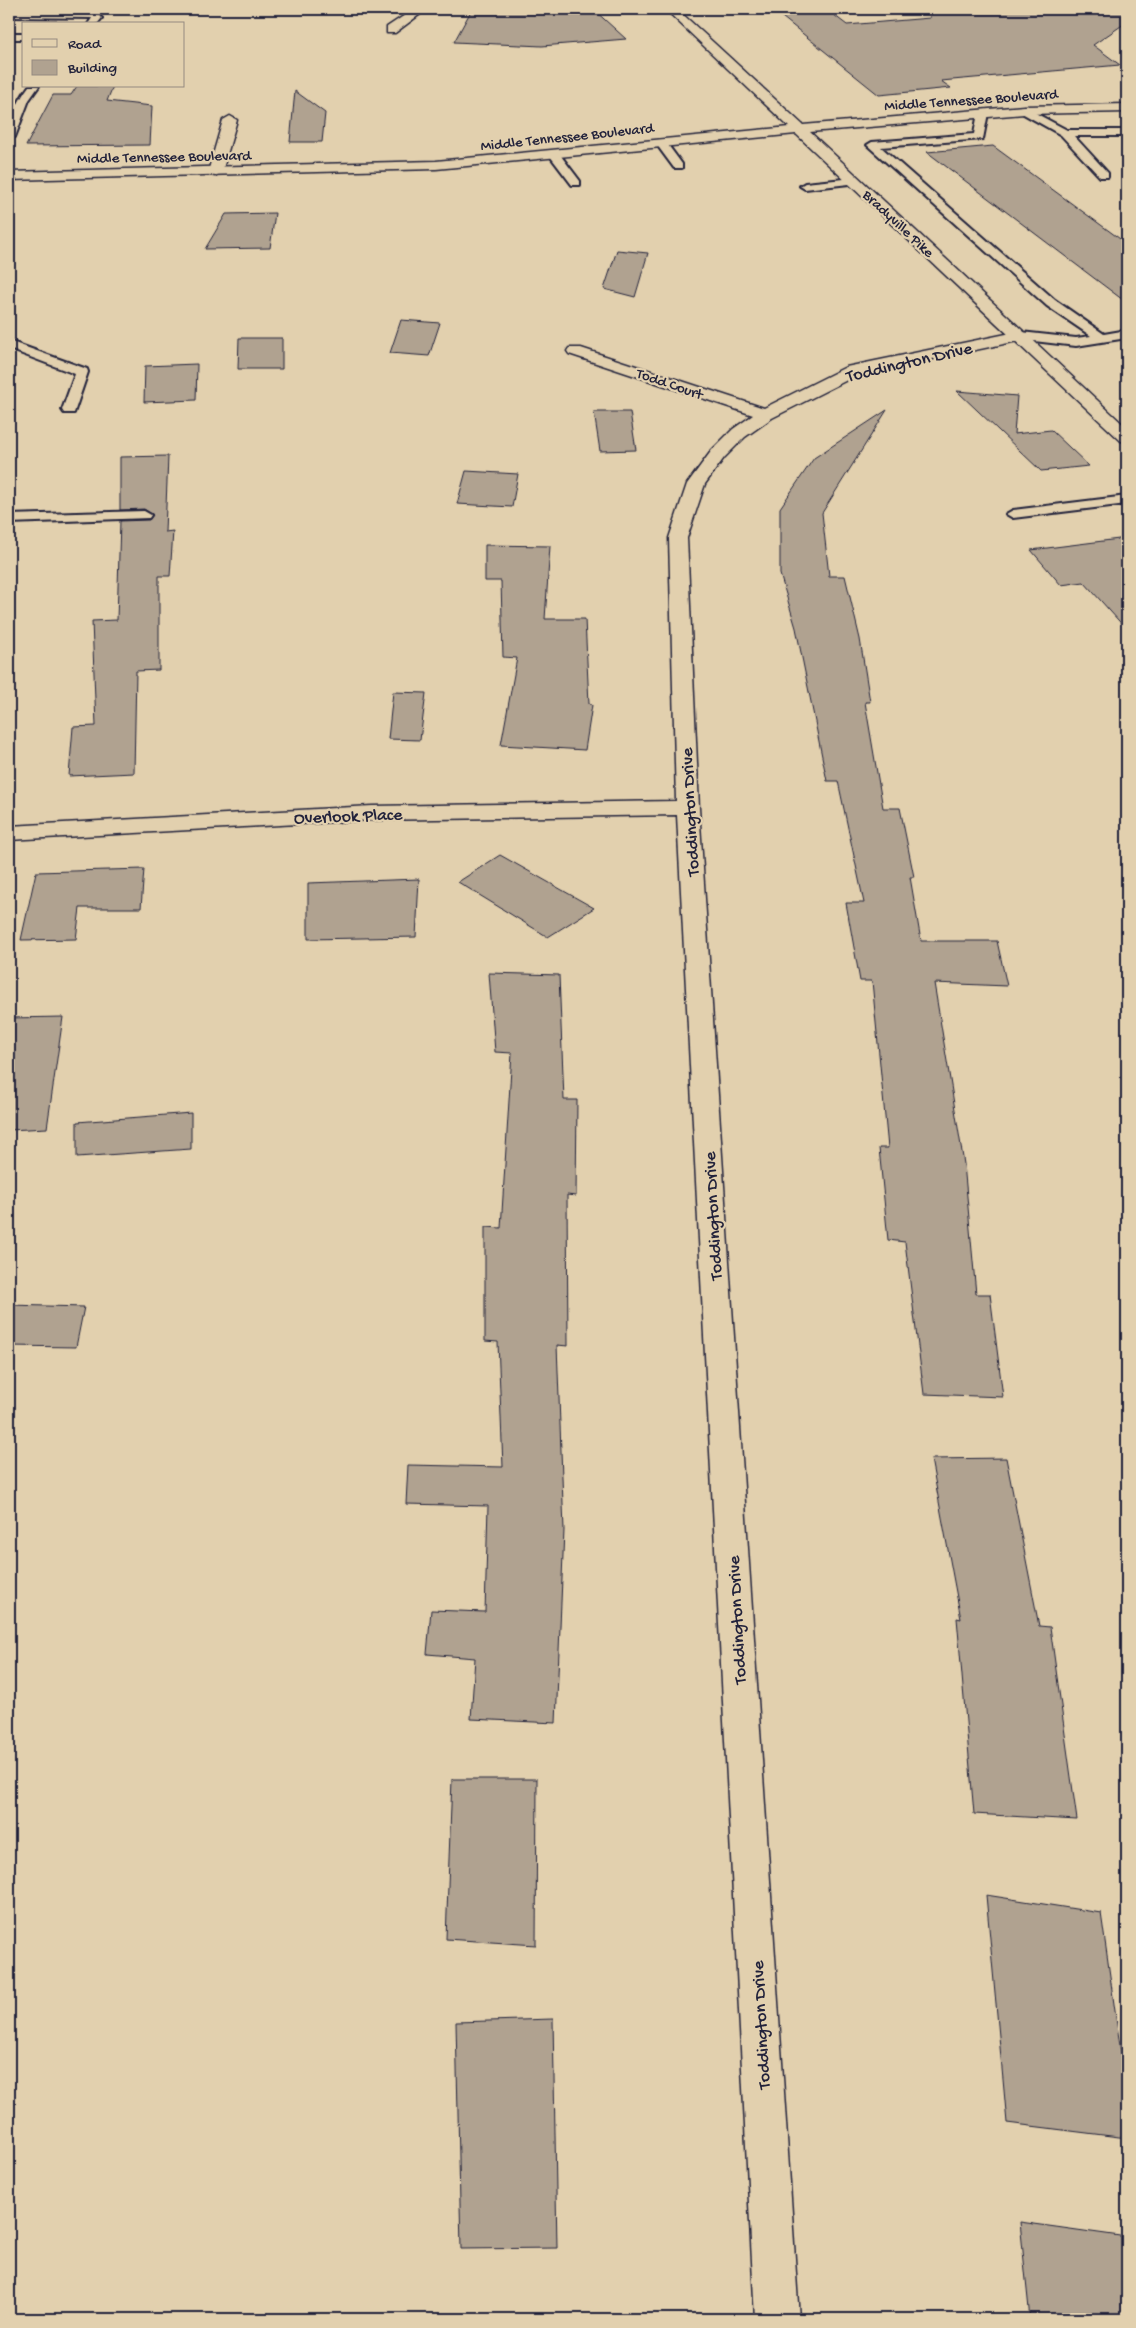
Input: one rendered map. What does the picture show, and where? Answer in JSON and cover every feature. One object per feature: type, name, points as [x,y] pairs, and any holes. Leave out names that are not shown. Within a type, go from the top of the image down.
[{"type":"street","points":[[9,13],[11,9]]},
{"type":"street","points":[[391,30],[421,9]]},
{"type":"street","name":"Bradyville Pike","points":[[671,9],[1127,437]]},
{"type":"street","name":"Middle Tennessee Boulevard","points":[[9,176],[436,165],[983,113],[1024,110],[1127,108]]},
{"type":"street","points":[[215,172],[230,120]]},
{"type":"street","name":"Toddington Drive","points":[[777,2319],[688,808],[678,538],[696,484],[718,454],[739,433],[766,414],[812,389],[852,372],[1021,336]]},
{"type":"street","name":"Todd Court","points":[[575,351],[766,414]]},
{"type":"street","name":"Overlook Place","points":[[9,833],[372,813],[688,808]]},
{"type":"lane","points":[[9,13],[94,15],[97,18],[94,22]]},
{"type":"lane","points":[[9,36],[22,36]]},
{"type":"lane","points":[[10,137],[24,100],[33,88]]},
{"type":"lane","points":[[1024,110],[1065,133],[1104,176]]},
{"type":"lane","points":[[983,113],[979,137],[872,145],[1050,303],[1102,338]]},
{"type":"lane","points":[[1065,133],[1127,133]]},
{"type":"lane","points":[[661,144],[678,166]]},
{"type":"lane","points":[[554,154],[576,183]]},
{"type":"lane","points":[[805,186],[854,181]]},
{"type":"lane","points":[[1021,336],[1076,342],[1127,334]]},
{"type":"lane","points":[[9,345],[82,372],[69,410]]},
{"type":"lane","points":[[1013,514],[1127,500]]},
{"type":"lane","points":[[9,519],[144,515]]},
{"type":"building","points":[[472,9],[593,9],[626,39],[542,46],[454,42]]},
{"type":"building","points":[[772,9],[826,9],[847,25],[930,18],[931,9],[1127,9],[1127,22],[1093,45],[1120,65],[941,81],[951,88],[879,95]]},
{"type":"building","points":[[76,88],[112,88],[107,101],[152,106],[150,145],[26,146],[53,95],[71,95]]},
{"type":"building","points":[[295,91],[325,113],[322,142],[290,142]]},
{"type":"building","points":[[993,146],[1127,244],[1127,303],[927,152]]},
{"type":"building","points":[[275,213],[270,248],[205,249],[226,214]]},
{"type":"building","points":[[617,250],[648,253],[635,297],[604,289]]},
{"type":"building","points":[[401,320],[440,323],[429,356],[390,353]]},
{"type":"building","points":[[239,338],[282,338],[282,369],[238,369]]},
{"type":"building","points":[[197,364],[196,400],[144,402],[145,366]]},
{"type":"building","points":[[957,391],[1017,396],[1014,434],[1051,430],[1089,466],[1041,471]]},
{"type":"building","points":[[887,410],[822,513],[829,576],[845,576],[860,639],[870,702],[865,702],[883,808],[900,808],[914,877],[910,877],[921,941],[997,941],[1007,986],[934,983],[964,1164],[976,1294],[990,1294],[1003,1397],[924,1394],[905,1242],[888,1240],[879,1148],[888,1148],[872,981],[860,981],[846,903],[864,903],[838,781],[827,781],[796,628],[780,574],[780,508],[814,458]]},
{"type":"building","points":[[594,412],[630,412],[636,450],[600,451]]},
{"type":"building","points":[[168,456],[165,532],[173,531],[170,576],[159,576],[159,670],[136,671],[134,773],[69,776],[73,727],[96,726],[92,621],[117,620],[120,521],[149,520],[153,515],[144,509],[120,510],[120,457]]},
{"type":"building","points":[[466,471],[518,474],[512,507],[457,504]]},
{"type":"building","points":[[1127,538],[1127,630],[1084,582],[1061,585],[1031,550]]},
{"type":"building","points":[[485,545],[550,546],[545,619],[585,619],[589,704],[592,705],[585,750],[501,745],[517,658],[503,657],[501,581],[485,581]]},
{"type":"building","points":[[393,692],[426,693],[420,740],[388,739]]},
{"type":"building","points":[[500,855],[594,908],[548,937],[458,882]]},
{"type":"building","points":[[144,869],[141,908],[80,908],[76,939],[21,940],[36,872]]},
{"type":"building","points":[[419,879],[416,937],[308,939],[308,883]]},
{"type":"building","points":[[489,973],[559,975],[564,1100],[577,1100],[576,1196],[567,1195],[568,1346],[557,1345],[564,1530],[556,1723],[471,1719],[475,1658],[427,1654],[431,1610],[485,1612],[488,1506],[406,1504],[408,1465],[503,1467],[498,1342],[485,1341],[485,1227],[501,1228],[512,1053],[495,1052]]},
{"type":"building","points":[[63,1017],[47,1128],[9,1130],[9,1018]]},
{"type":"building","points":[[191,1113],[191,1149],[77,1157],[77,1122]]},
{"type":"building","points":[[9,1305],[84,1307],[76,1347],[9,1346]]},
{"type":"building","points":[[1006,1458],[1039,1626],[1050,1627],[1077,1820],[974,1814],[957,1618],[961,1619],[931,1459]]},
{"type":"building","points":[[452,1779],[537,1779],[536,1945],[446,1939]]},
{"type":"building","points":[[986,1895],[1101,1913],[1127,2095],[1127,2138],[1007,2123]]},
{"type":"building","points":[[553,2019],[557,2248],[461,2249],[456,2022]]},
{"type":"building","points":[[1020,2222],[1127,2237],[1127,2319],[1030,2319]]}]
